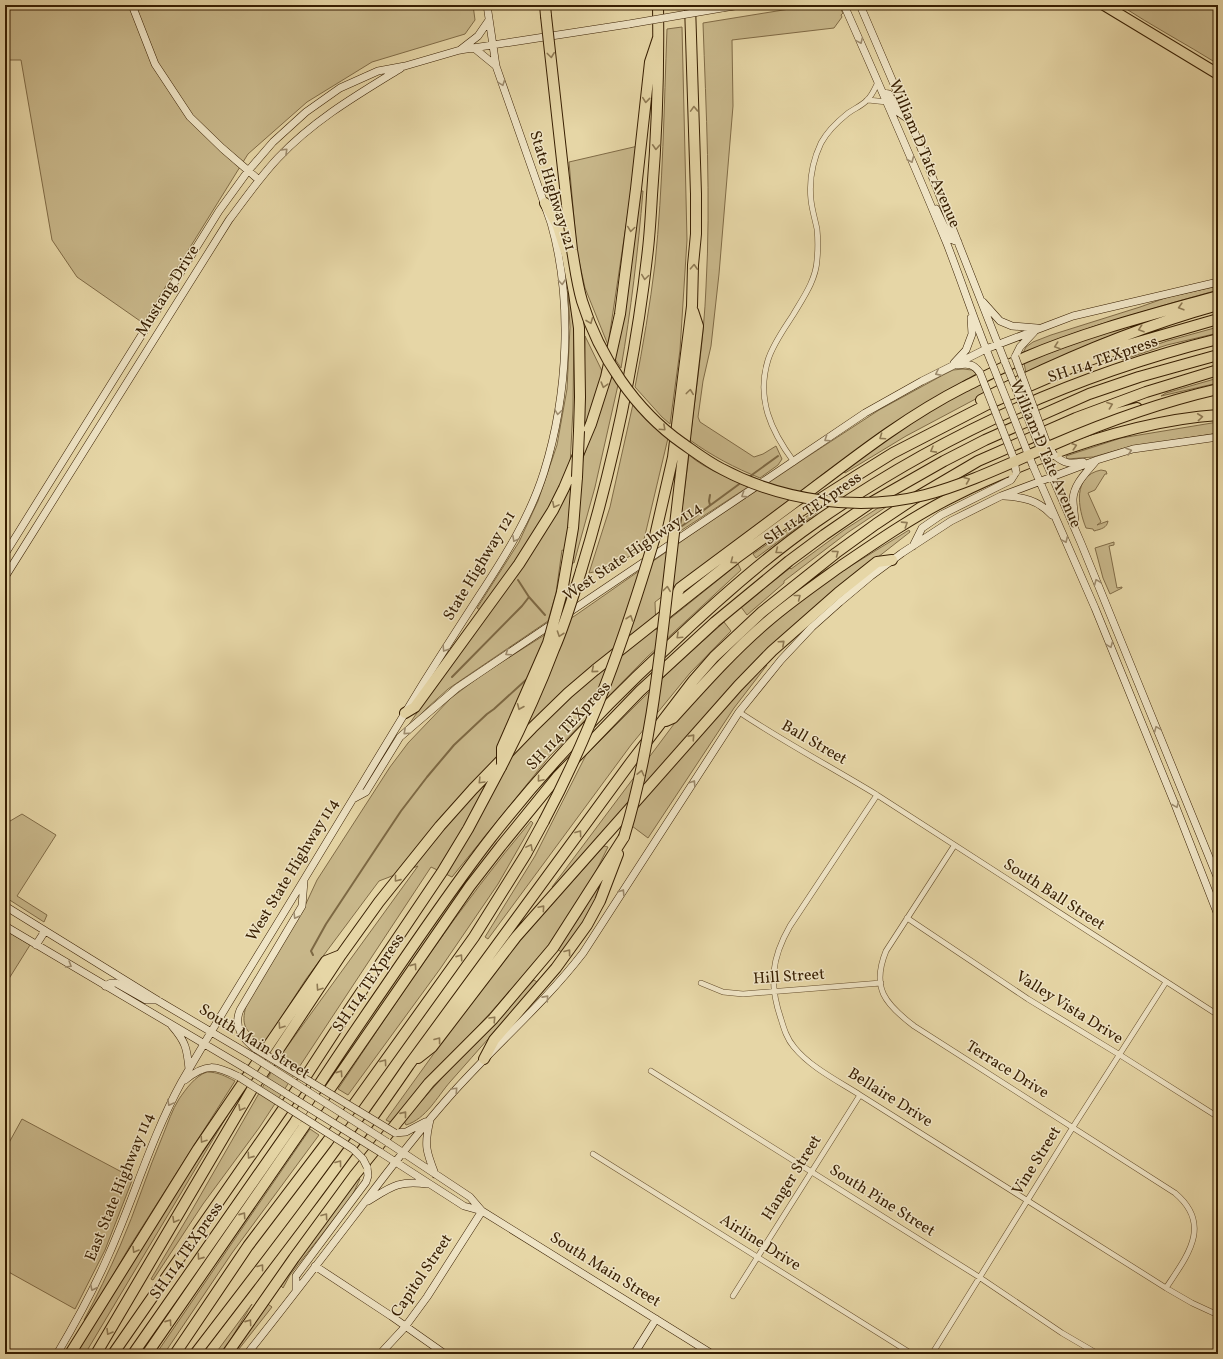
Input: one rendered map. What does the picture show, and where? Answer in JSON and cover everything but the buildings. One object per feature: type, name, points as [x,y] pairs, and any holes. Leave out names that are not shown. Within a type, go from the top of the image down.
[{"type":"highway","points":[[545,5],[574,262],[577,281],[586,313],[602,350],[613,368],[646,411],[673,437],[723,470],[765,487],[785,493],[822,500],[853,503],[908,498],[952,487],[1142,410],[1218,390]]},
{"type":"highway","points":[[113,1354],[306,1076],[347,1012],[442,872],[468,829],[501,767],[541,683],[555,648],[596,521],[614,452],[631,366],[648,248],[656,146],[658,5]]},
{"type":"highway","points":[[175,1354],[248,1246],[327,1142],[470,943],[501,896],[560,791],[587,733],[611,672],[635,605],[654,540],[673,457],[692,306],[696,234],[696,202],[690,5]]},
{"type":"highway","points":[[1104,5],[1218,74]]},
{"type":"highway","points":[[405,714],[415,707],[527,552],[561,494],[592,424],[606,377],[620,314],[650,62],[658,38]]},
{"type":"highway","points":[[501,767],[502,748],[548,643],[562,592],[573,528],[579,431],[579,328],[567,255],[557,224],[545,204]]},
{"type":"highway","points":[[668,611],[680,588],[856,455],[910,418],[963,387],[1052,347],[1112,326],[1218,296]]},
{"type":"highway","points":[[913,443],[922,431],[1029,376],[1121,336],[1218,305]]},
{"type":"highway","points":[[484,1059],[494,1040],[556,968],[587,925],[600,902],[624,837],[639,783],[648,739],[655,692],[698,326],[692,306]]},
{"type":"highway","points":[[96,1354],[251,1091],[341,955],[379,902],[445,821],[489,772],[568,693],[668,611],[735,559],[801,511],[856,476],[913,443],[988,404],[1080,364],[1128,345],[1218,319]]},
{"type":"highway","name":"SH 114 TEXpress","points":[[133,1354],[294,1122],[460,878],[490,838],[553,763],[612,700],[708,609],[781,549],[822,518],[902,467],[980,425],[1051,393],[1134,363],[1218,340]]},
{"type":"highway","name":"SH 114 TEXpress","points":[[147,1354],[470,886],[558,776],[640,691],[715,622],[789,561],[872,502],[908,481],[985,440],[1090,394],[1139,377],[1218,355]]},
{"type":"highway","points":[[195,1354],[380,1108],[409,1065],[617,780],[692,681],[714,657],[762,612],[808,574],[876,524],[915,498],[978,461],[1076,418],[1146,392],[1218,370]]},
{"type":"highway","points":[[1022,441],[1048,436],[1100,418],[1149,405],[1218,390]]},
{"type":"highway","points":[[660,724],[673,718],[734,652],[767,621],[826,576],[921,514],[958,494],[1009,471],[1065,449],[1100,438],[1177,419],[1218,415]]},
{"type":"highway","points":[[409,1065],[432,1047],[516,938],[738,686],[772,651],[877,562],[892,560]]},
{"type":"highway","points":[[227,1354],[294,1258],[354,1176],[389,1132],[429,1083],[493,1019],[553,948],[624,837]]},
{"type":"highway","points":[[70,1354],[173,1187],[219,1117],[326,961],[341,955]]},
{"type":"main road","points":[[132,5],[155,64],[190,117],[259,180]]},
{"type":"main road","points":[[487,5],[493,45]]},
{"type":"main road","name":"Mustang Drive","points":[[5,554],[219,211],[248,171],[273,142],[306,112],[340,88],[378,71],[405,66],[460,50],[741,5]]},
{"type":"main road","name":"William D Tate Avenue","points":[[844,5],[883,92],[948,246],[970,310],[1032,466],[1095,608],[1191,843],[1218,915]]},
{"type":"main road","name":"William D Tate Avenue","points":[[862,7],[909,119],[1045,460],[1075,529],[1218,878]]},
{"type":"main road","points":[[460,50],[478,36],[489,20]]},
{"type":"main road","name":"State Highway 121","points":[[353,799],[516,538],[532,504],[544,471],[557,420],[562,381],[564,323],[559,258],[545,204],[496,66],[493,45]]},
{"type":"main road","points":[[474,48],[496,66]]},
{"type":"main road","name":"Mustang Drive","points":[[5,577],[229,220],[259,180],[278,157],[322,119],[347,101],[405,66]]},
{"type":"main road","points":[[883,92],[889,94],[898,112],[909,119]]},
{"type":"main road","points":[[930,203],[938,210],[950,239],[958,242]]},
{"type":"main road","name":"West State Highway 114","points":[[211,1032],[353,799],[366,792],[400,737],[457,688],[865,413],[903,391],[986,349],[1073,316],[1218,282]]},
{"type":"main road","points":[[980,298],[1000,322],[1012,326],[1039,328]]},
{"type":"main road","points":[[951,366],[966,350],[972,334],[970,310]]},
{"type":"main road","points":[[148,325],[158,332]]},
{"type":"main road","points":[[1039,328],[1020,347],[1015,357],[1047,444],[1054,454],[1063,462],[1071,464],[1097,460]]},
{"type":"main road","points":[[913,546],[922,528],[948,512],[1011,480],[1016,472],[1014,459],[980,373],[974,366],[969,364],[951,366]]},
{"type":"main road","points":[[247,1354],[395,1161],[449,1096],[546,997],[583,953],[739,712],[781,660],[812,627],[892,560],[951,521],[1002,496],[1097,460],[1133,449],[1218,438]]},
{"type":"main road","points":[[1075,529],[1073,498],[1075,489],[1079,481],[1097,460]]},
{"type":"main road","points":[[1002,496],[1016,497],[1036,502],[1045,508],[1056,519]]},
{"type":"main road","points":[[1095,608],[1106,604]]},
{"type":"main road","points":[[1161,769],[1171,765]]},
{"type":"main road","points":[[1191,843],[1202,839]]},
{"type":"main road","points":[[304,878],[302,906],[240,1010],[237,1016],[239,1031],[256,1049],[395,1133],[406,1132],[430,1119]]},
{"type":"main road","name":"South Main Street","points":[[5,906],[157,1000],[252,1056],[403,1152],[470,1197],[482,1211]]},
{"type":"main road","name":"South Main Street","points":[[5,926],[245,1068],[395,1161],[428,1184],[464,1206],[482,1211],[712,1354]]},
{"type":"main road","points":[[36,945],[45,931]]},
{"type":"main road","points":[[105,986],[111,983],[116,984],[146,1000],[157,1000]]},
{"type":"main road","points":[[170,1023],[183,1039],[189,1069]]},
{"type":"main road","name":"East State Highway 114","points":[[57,1354],[72,1328],[109,1254],[165,1112],[211,1032]]},
{"type":"main road","points":[[181,1083],[193,1073],[206,1068],[218,1069],[239,1077],[353,1149],[363,1159],[367,1167],[368,1176],[366,1182],[296,1276],[296,1291]]},
{"type":"main road","points":[[430,1119],[426,1147],[428,1157],[435,1174]]},
{"type":"main road","points":[[364,1203],[399,1184],[410,1182],[428,1184]]},
{"type":"main road","name":"Capitol Street","points":[[380,1354],[405,1328],[431,1291],[482,1211]]},
{"type":"main road","points":[[315,1266],[445,1354]]},
{"type":"main road","points":[[634,1354],[656,1319]]},
{"type":"street","points":[[794,462],[776,435],[767,412],[764,382],[768,360],[783,330],[805,295],[811,283],[816,265],[817,231],[810,186],[813,169],[821,143],[836,124],[848,113],[868,100],[878,82]]},
{"type":"street","points":[[868,100],[887,102]]},
{"type":"street","name":"Ball Street","points":[[739,712],[877,796]]},
{"type":"street","name":"South Ball Street","points":[[877,796],[1218,1015]]},
{"type":"street","name":"Bellaire Drive","points":[[877,796],[782,940],[774,962],[773,972],[776,1007],[783,1028],[794,1047],[817,1067],[860,1095],[1166,1288],[1192,1303],[1218,1315]]},
{"type":"street","name":"Terrace Drive","points":[[954,846],[886,951],[882,962],[881,983],[884,997],[890,1006],[909,1022],[1184,1200],[1190,1208],[1194,1223],[1193,1244],[1166,1288]]},
{"type":"street","name":"Valley Vista Drive","points":[[907,918],[1028,999],[1218,1117]]},
{"type":"street","name":"Vine Street","points":[[932,1354],[1073,1127],[1166,982]]},
{"type":"street","name":"Hill Street","points":[[701,983],[716,990],[731,993],[774,992],[881,983]]},
{"type":"street","name":"South Pine Street","points":[[651,1071],[979,1277],[1062,1333],[1098,1354]]},
{"type":"street","name":"Hanger Street","points":[[733,1296],[860,1095]]},
{"type":"street","name":"Airline Drive","points":[[593,1154],[912,1354]]},
{"type":"shaded area","points":[[5,5],[473,5],[475,20],[465,34],[372,62],[307,102],[248,154],[143,323],[77,277],[52,240],[21,60],[5,60]]},
{"type":"shaded area","points":[[814,5],[834,5],[840,8],[843,13],[841,15],[842,17],[834,28],[732,40],[733,106],[719,274],[711,346],[703,381],[698,417],[700,422],[754,457],[763,454],[776,446],[782,459],[778,465],[760,478],[724,461],[690,440],[704,325],[707,254],[708,155],[703,23]]},
{"type":"shaded area","points":[[1120,5],[1218,5],[1218,64],[1144,20]]},
{"type":"shaded area","points":[[682,27],[687,240],[680,350],[670,424],[635,387],[651,295],[658,235],[667,29]]},
{"type":"shaded area","points":[[638,146],[608,345],[585,288],[577,252],[569,162]]},
{"type":"shaded area","points":[[639,191],[643,191],[639,236],[621,368],[615,359]]},
{"type":"shaded area","points":[[1218,286],[1218,290],[1098,325],[1058,339],[1023,354],[1026,347],[1033,342],[1051,335],[1168,297]]},
{"type":"shaded area","points":[[568,291],[574,328],[573,408],[570,466],[549,507],[526,546],[480,610],[477,608],[519,542],[538,501],[557,445],[567,389],[570,327]]},
{"type":"shaded area","points":[[1161,317],[1099,340],[1026,373],[1024,363],[1033,359],[1098,335]]},
{"type":"shaded area","points":[[1218,327],[1218,333],[1167,345],[1122,360],[1121,357],[1167,341]]},
{"type":"shaded area","points":[[585,336],[603,373],[583,436]]},
{"type":"shaded area","points":[[953,370],[972,370],[976,374],[894,423],[823,474],[655,602],[656,630],[738,564],[741,570],[646,658],[549,757],[452,877],[431,867],[259,1128],[203,1204],[153,1280],[151,1279],[281,1055],[418,866],[379,881],[306,979],[264,1044],[261,1042],[260,1043],[254,1038],[247,1029],[244,1021],[247,1002],[303,910],[317,880],[390,767],[408,743],[451,698],[483,674],[576,615],[692,534],[879,410]]},
{"type":"shaded area","points":[[611,375],[618,385],[595,487],[574,563],[571,562],[583,458]]},
{"type":"shaded area","points":[[1218,378],[1218,383],[1161,396],[1166,393]]},
{"type":"shaded area","points":[[980,383],[985,394],[906,436],[845,473],[843,471],[901,430],[947,401]]},
{"type":"shaded area","points":[[633,404],[668,438],[642,548],[612,568],[589,573],[610,507]]},
{"type":"shaded area","points":[[1218,422],[1218,433],[1125,448],[1093,457],[1067,459],[1066,456],[1121,438]]},
{"type":"shaded area","points":[[689,455],[709,469],[748,487],[679,532]]},
{"type":"shaded area","points":[[1101,470],[1106,471],[1107,474],[1105,474],[1095,490],[1088,493],[1101,522],[1097,525],[1108,521],[1105,527],[1094,531],[1093,529],[1086,528],[1081,511],[1080,494],[1081,486],[1085,479],[1092,473]]},
{"type":"shaded area","points":[[569,488],[573,490],[565,551],[562,550],[556,593],[548,621],[448,689],[412,724],[408,726]]},
{"type":"shaded area","points":[[886,507],[847,533],[784,581],[784,583],[747,615],[741,607],[790,568],[791,569],[844,530],[878,508]]},
{"type":"shaded area","points":[[816,510],[818,512],[756,558],[753,554]]},
{"type":"shaded area","points":[[909,530],[910,532],[827,597],[554,888],[552,887],[674,724],[707,686],[737,655],[784,613],[828,580]]},
{"type":"shaded area","points":[[1114,542],[1114,545],[1109,546],[1117,588],[1122,588],[1110,594],[1103,578],[1095,548]]},
{"type":"shaded area","points":[[724,622],[731,631],[690,673],[631,745],[488,939],[485,937],[535,856],[586,755],[669,672]]},
{"type":"shaded area","points":[[765,664],[767,665],[734,708],[648,838],[624,820]]},
{"type":"shaded area","points":[[22,814],[56,835],[17,896],[47,915],[44,922],[5,897],[5,824]]},
{"type":"shaded area","points":[[531,821],[533,823],[498,884],[440,969],[348,1095],[338,1089],[407,986],[455,919],[479,886]]},
{"type":"shaded area","points":[[604,846],[608,847],[592,879],[552,943],[390,1122],[386,1120],[494,970]]},
{"type":"shaded area","points":[[601,880],[605,882],[584,922],[563,953],[557,949],[581,915]]},
{"type":"shaded area","points":[[5,930],[30,945],[5,985]]},
{"type":"shaded area","points":[[534,980],[537,982],[450,1082],[431,1107],[419,1118],[406,1125],[404,1121],[463,1054]]},
{"type":"shaded area","points":[[207,1072],[225,1076],[235,1081],[130,1246],[86,1321],[84,1320],[94,1302],[126,1232],[174,1108],[191,1083],[199,1076]]},
{"type":"shaded area","points":[[227,1116],[85,1354],[76,1354],[156,1223]]},
{"type":"shaded area","points":[[22,1119],[133,1178],[105,1250],[75,1309],[5,1270],[5,1150]]},
{"type":"shaded area","points":[[310,1129],[319,1135],[232,1253],[164,1354],[156,1354]]},
{"type":"shaded area","points":[[357,1178],[360,1179],[352,1196],[290,1275],[283,1288],[279,1284]]},
{"type":"shaded area","points":[[265,1302],[272,1307],[235,1354],[231,1354]]},
{"type":"shaded area","points":[[252,1304],[222,1354],[215,1354]]},
{"type":"waterway","points":[[749,477],[778,456]]},
{"type":"waterway","points":[[682,526],[742,482]]},
{"type":"waterway","points":[[710,495],[710,505]]},
{"type":"waterway","points":[[518,580],[529,597],[545,615]]},
{"type":"waterway","points":[[452,677],[529,597]]},
{"type":"waterway","points":[[313,955],[311,951],[326,924],[401,811],[427,777],[454,745],[528,678]]}]
